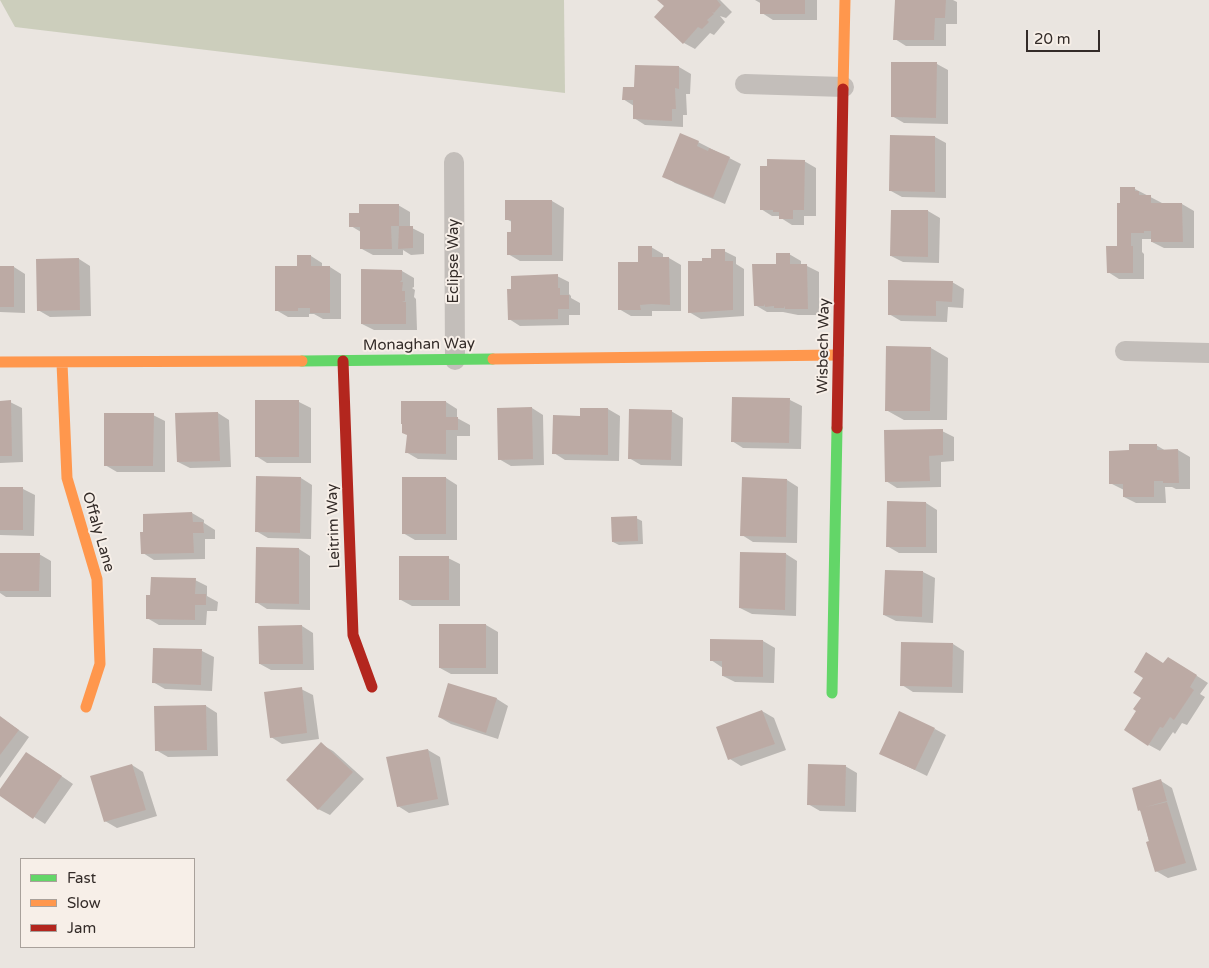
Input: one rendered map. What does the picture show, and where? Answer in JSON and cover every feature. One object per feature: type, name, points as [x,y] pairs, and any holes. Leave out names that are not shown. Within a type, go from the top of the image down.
[{"type":"street","name":"Wisbech Way","points":[[832,692],[845,0]]},
{"type":"street","points":[[745,84],[844,86]]},
{"type":"street","name":"Eclipse Way","points":[[454,162],[455,360]]},
{"type":"street","points":[[1125,351],[1209,354]]},
{"type":"street","name":"Monaghan Way","points":[[0,362],[838,356]]},
{"type":"street","name":"Leitrim Way","points":[[343,361],[352,635],[372,687]]},
{"type":"street","name":"Offaly Lane","points":[[62,363],[67,478],[97,579],[100,664],[86,707]]},
{"type":"green space","points":[[0,0],[564,0],[565,93],[15,27]]},
{"type":"building","points":[[657,0],[717,0],[721,5],[714,13],[712,12],[714,14],[707,20],[709,22],[702,29],[698,27],[683,44],[654,17],[664,6]]},
{"type":"building","points":[[760,0],[805,0],[805,14],[760,14]]},
{"type":"building","points":[[895,0],[946,0],[945,18],[935,18],[934,40],[893,40]]},
{"type":"building","points":[[891,62],[937,62],[936,118],[891,117]]},
{"type":"building","points":[[635,65],[679,66],[679,89],[675,88],[676,109],[672,109],[672,121],[633,119],[633,100],[622,100],[623,87],[634,87]]},
{"type":"building","points":[[680,133],[699,141],[697,146],[708,151],[709,148],[730,157],[713,198],[662,177]]},
{"type":"building","points":[[890,135],[935,136],[935,192],[889,191]]},
{"type":"building","points":[[767,159],[805,160],[804,210],[793,210],[793,219],[779,219],[779,212],[760,210],[760,166],[767,166]]},
{"type":"building","points":[[1120,187],[1135,187],[1135,191],[1139,191],[1139,195],[1151,195],[1151,203],[1182,203],[1183,242],[1151,242],[1151,231],[1131,233],[1133,273],[1107,273],[1106,246],[1117,246],[1117,203],[1120,203]]},
{"type":"building","points":[[505,200],[552,200],[552,255],[507,255],[507,232],[511,232],[511,220],[505,220]]},
{"type":"building","points":[[359,204],[399,204],[399,226],[391,226],[392,249],[360,249],[360,227],[349,227],[349,213],[359,213]]},
{"type":"building","points":[[891,210],[928,210],[928,257],[890,256]]},
{"type":"building","points":[[399,226],[413,226],[413,248],[398,249]]},
{"type":"building","points":[[638,246],[652,246],[652,257],[669,257],[670,305],[640,305],[641,310],[618,310],[618,262],[638,262]]},
{"type":"building","points":[[711,249],[725,249],[725,261],[733,261],[733,310],[688,313],[688,261],[702,261],[702,258],[711,258]]},
{"type":"building","points":[[776,253],[790,253],[790,264],[807,264],[808,309],[785,309],[785,306],[784,308],[765,307],[765,304],[764,306],[754,306],[752,264],[776,264]]},
{"type":"building","points":[[297,255],[311,255],[311,266],[330,266],[330,313],[310,313],[310,308],[298,308],[298,311],[275,311],[275,266],[297,266]]},
{"type":"building","points":[[79,258],[80,310],[37,311],[36,259]]},
{"type":"building","points":[[0,266],[14,266],[14,307],[0,307]]},
{"type":"building","points":[[361,269],[402,270],[402,280],[400,282],[403,282],[402,291],[405,291],[405,301],[402,302],[406,302],[406,324],[361,324]]},
{"type":"building","points":[[558,274],[560,295],[569,295],[569,309],[558,309],[558,319],[508,320],[507,289],[511,289],[511,276]]},
{"type":"building","points":[[888,280],[953,281],[952,302],[936,301],[936,316],[888,315]]},
{"type":"building","points":[[886,346],[931,347],[930,411],[885,411]]},
{"type":"building","points":[[732,397],[790,398],[789,443],[731,442]]},
{"type":"building","points":[[11,400],[12,456],[0,456],[0,401]]},
{"type":"building","points":[[255,400],[299,400],[299,457],[255,457]]},
{"type":"building","points":[[401,401],[446,401],[446,417],[458,417],[458,430],[446,430],[446,454],[405,453],[407,435],[402,433]]},
{"type":"building","points":[[532,407],[533,459],[498,460],[497,408]]},
{"type":"building","points":[[580,408],[608,408],[608,455],[552,454],[553,415],[580,416]]},
{"type":"building","points":[[629,409],[672,410],[671,460],[628,459]]},
{"type":"building","points":[[218,412],[220,461],[177,462],[175,413]]},
{"type":"building","points":[[104,413],[154,413],[153,466],[104,466]]},
{"type":"building","points":[[943,429],[943,455],[929,456],[930,481],[885,482],[884,430]]},
{"type":"building","points":[[1129,444],[1157,444],[1157,450],[1178,449],[1179,483],[1154,481],[1154,497],[1123,497],[1123,484],[1109,484],[1109,451],[1129,450]]},
{"type":"building","points":[[256,476],[301,477],[300,533],[255,532]]},
{"type":"building","points":[[402,477],[446,477],[446,534],[402,534]]},
{"type":"building","points":[[742,477],[787,479],[786,537],[740,536]]},
{"type":"building","points":[[0,487],[23,487],[23,530],[0,530]]},
{"type":"building","points":[[887,501],[926,502],[926,547],[886,547]]},
{"type":"building","points":[[192,512],[193,522],[203,522],[204,533],[193,533],[194,553],[141,554],[140,532],[143,532],[143,514]]},
{"type":"building","points":[[637,516],[638,541],[612,542],[611,517]]},
{"type":"building","points":[[256,547],[299,548],[299,604],[255,603]]},
{"type":"building","points":[[740,552],[786,553],[785,610],[739,608]]},
{"type":"building","points":[[0,553],[40,553],[39,591],[0,591]]},
{"type":"building","points":[[399,556],[449,556],[449,600],[399,600]]},
{"type":"building","points":[[885,570],[923,571],[922,617],[883,615]]},
{"type":"building","points":[[151,577],[196,578],[195,594],[206,594],[206,605],[195,605],[195,620],[146,619],[146,595],[150,595]]},
{"type":"building","points":[[439,624],[486,624],[486,668],[439,668]]},
{"type":"building","points":[[302,625],[303,664],[259,664],[258,626]]},
{"type":"building","points":[[710,639],[763,640],[763,677],[722,676],[722,661],[710,661]]},
{"type":"building","points":[[901,642],[953,643],[952,687],[900,686]]},
{"type":"building","points":[[153,648],[202,649],[201,685],[152,683]]},
{"type":"building","points":[[1146,652],[1163,663],[1168,657],[1197,675],[1190,687],[1194,690],[1174,720],[1170,717],[1163,728],[1160,727],[1148,746],[1124,730],[1136,711],[1133,709],[1141,698],[1133,693],[1143,678],[1134,672]]},
{"type":"building","points":[[448,683],[497,698],[486,733],[438,717]]},
{"type":"building","points":[[302,687],[307,733],[270,738],[264,692]]},
{"type":"building","points":[[206,705],[207,750],[155,751],[154,706]]},
{"type":"building","points":[[762,710],[775,744],[728,760],[716,727]]},
{"type":"building","points":[[899,711],[935,728],[915,770],[879,754]]},
{"type":"building","points":[[0,716],[19,730],[0,755]]},
{"type":"building","points":[[321,742],[353,772],[318,810],[286,780]]},
{"type":"building","points":[[428,749],[438,799],[397,807],[386,757]]},
{"type":"building","points":[[26,752],[62,776],[33,819],[0,796],[0,789]]},
{"type":"building","points":[[132,764],[146,810],[104,822],[90,776]]},
{"type":"building","points":[[808,764],[846,765],[845,806],[807,805]]},
{"type":"building","points":[[1161,779],[1167,801],[1146,807],[1167,802],[1186,863],[1155,872],[1146,842],[1149,841],[1132,788]]},
{"type":"traffic: fast","points":[[302,361],[493,359]]},
{"type":"traffic: fast","points":[[832,693],[837,428]]},
{"type":"traffic: slow","points":[[843,89],[845,0]]},
{"type":"traffic: slow","points":[[493,359],[838,355]]},
{"type":"traffic: slow","points":[[0,362],[302,361]]},
{"type":"traffic: slow","points":[[62,363],[67,478],[97,579],[100,664],[86,707]]},
{"type":"traffic: jam","points":[[837,428],[843,89]]},
{"type":"traffic: jam","points":[[343,361],[353,635],[372,687]]}]
